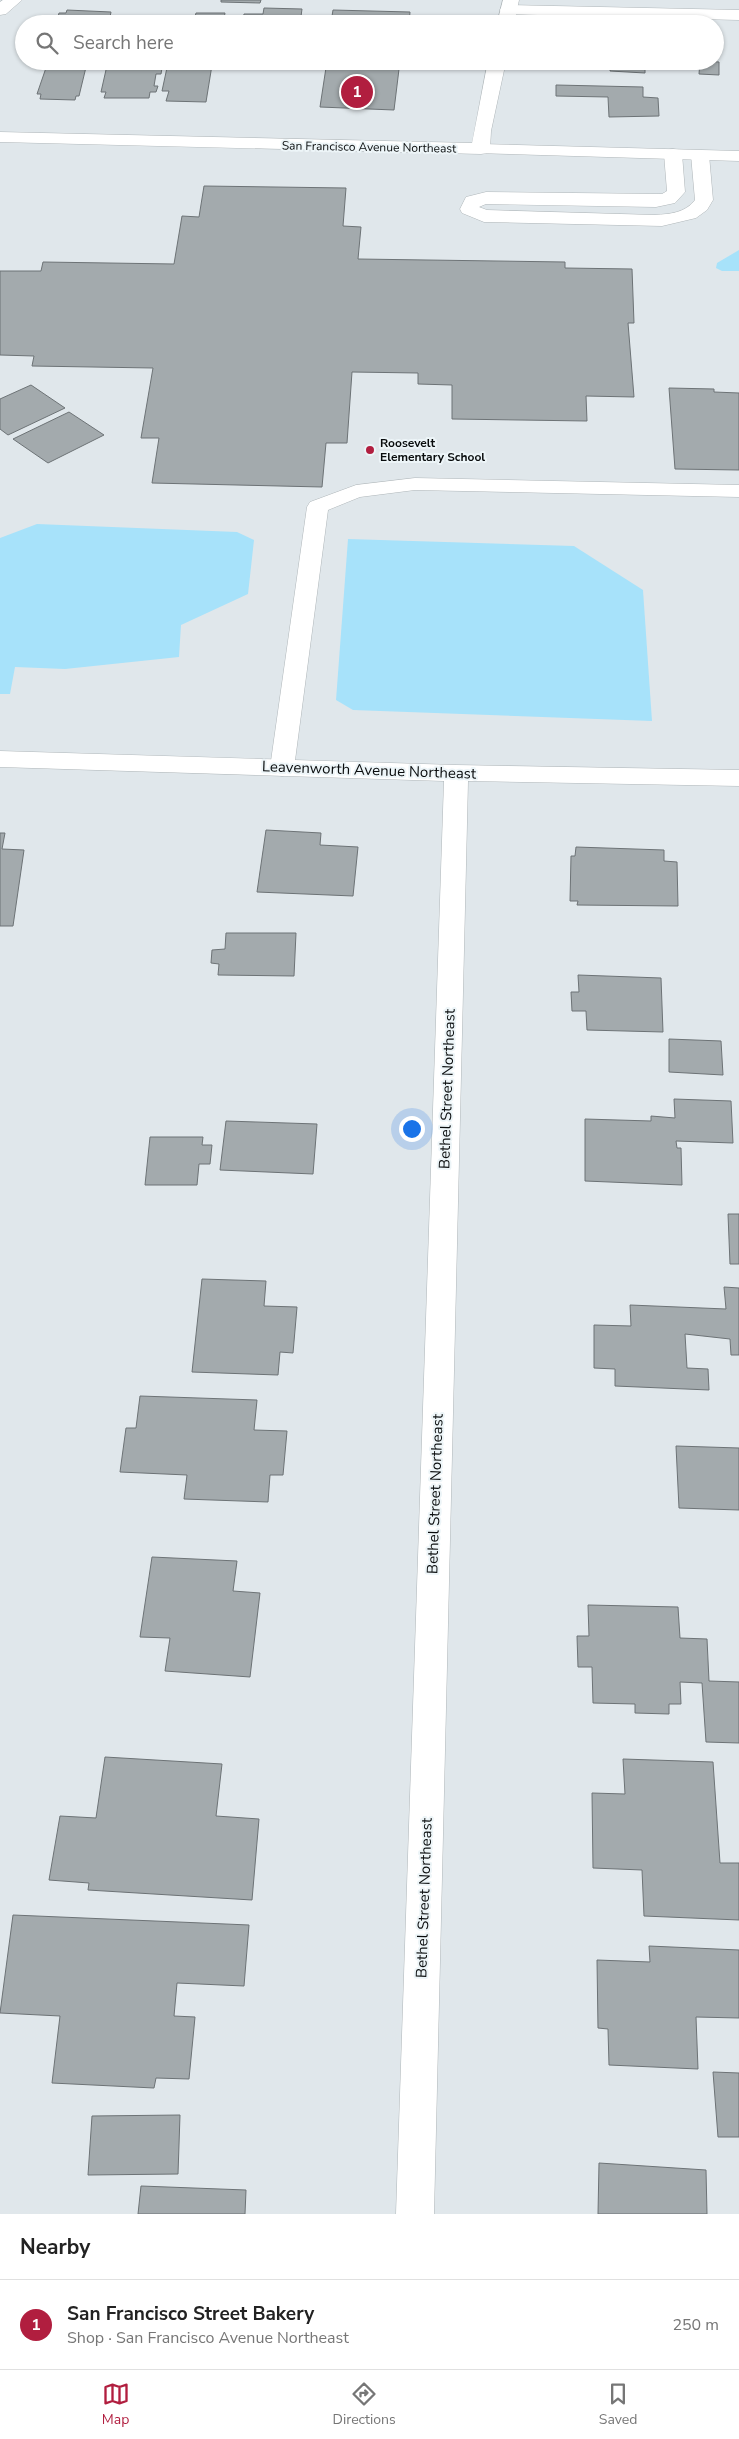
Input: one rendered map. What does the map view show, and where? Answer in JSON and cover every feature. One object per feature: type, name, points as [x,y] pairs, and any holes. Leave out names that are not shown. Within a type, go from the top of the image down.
[{"type":"street","points":[[0,10],[14,0]]},
{"type":"street","points":[[508,11],[739,15]]},
{"type":"street","points":[[481,149],[482,131],[495,70]]},
{"type":"street","name":"San Francisco Avenue Northeast","points":[[0,137],[739,156]]},
{"type":"street","points":[[672,154],[676,192],[668,199],[656,201],[486,198],[473,201],[469,209],[484,216],[655,221],[678,218],[694,212],[702,206],[704,200],[700,155]]},
{"type":"street","points":[[282,768],[318,507],[356,491],[415,484],[739,491]]},
{"type":"street","name":"Leavenworth Avenue Northeast","points":[[0,759],[456,773],[739,778]]},
{"type":"street","name":"Bethel Street Northeast","points":[[415,2214],[456,773]]},
{"type":"shaded area","points":[[739,250],[739,271],[722,271],[716,268],[717,263]]},
{"type":"shaded area","points":[[37,524],[237,532],[254,540],[248,594],[181,625],[179,657],[65,669],[15,667],[10,694],[0,694],[0,538]]},
{"type":"shaded area","points":[[348,539],[574,546],[643,590],[652,721],[353,710],[336,700]]},
{"type":"building","points":[[221,0],[261,0],[260,3],[221,2]]},
{"type":"building","points":[[264,8],[302,9],[301,15],[244,15],[263,14]]},
{"type":"building","points":[[67,10],[111,12],[110,15],[58,15],[59,13],[66,13]]},
{"type":"building","points":[[333,10],[410,12],[410,15],[332,15]]},
{"type":"building","points":[[196,13],[225,13],[225,15],[195,15]]},
{"type":"building","points":[[45,70],[85,70],[79,96],[76,96],[75,100],[40,99],[41,94],[37,94]]},
{"type":"building","points":[[106,70],[162,70],[161,74],[156,74],[154,86],[158,86],[156,92],[150,92],[149,98],[104,98],[106,92],[101,92]]},
{"type":"building","points":[[166,70],[211,70],[206,102],[166,101],[169,91],[162,91]]},
{"type":"building","points":[[326,70],[399,70],[394,110],[320,107]]},
{"type":"building","points":[[645,70],[645,73],[610,71]]},
{"type":"building","points":[[699,70],[719,70],[719,75],[699,74]]},
{"type":"building","points":[[556,85],[643,87],[643,97],[658,98],[659,116],[609,117],[608,97],[556,96]]},
{"type":"building","points":[[204,186],[346,188],[343,226],[361,227],[358,259],[565,262],[565,268],[632,269],[634,323],[628,323],[634,397],[586,396],[587,421],[452,419],[452,385],[418,384],[418,373],[352,372],[347,443],[326,443],[322,487],[152,483],[159,438],[141,438],[153,368],[32,366],[34,356],[0,355],[0,271],[41,271],[43,262],[174,264],[182,216],[199,217]]},
{"type":"building","points":[[31,385],[65,408],[8,435],[0,429],[0,399]]},
{"type":"building","points":[[669,388],[714,389],[714,392],[739,393],[739,470],[675,469]]},
{"type":"building","points":[[69,412],[104,435],[48,463],[13,439]]},
{"type":"building","points":[[266,830],[321,833],[320,845],[358,847],[353,896],[257,892]]},
{"type":"building","points":[[0,833],[5,833],[2,849],[24,850],[13,926],[0,926]]},
{"type":"building","points":[[576,847],[664,850],[664,861],[677,862],[678,906],[577,905],[578,901],[570,901],[571,856],[575,856]]},
{"type":"building","points":[[226,933],[296,933],[294,976],[218,975],[219,964],[211,963],[212,950],[225,949]]},
{"type":"building","points":[[578,975],[661,978],[663,1032],[587,1030],[586,1011],[572,1011],[571,992],[579,992]]},
{"type":"building","points":[[669,1039],[721,1041],[723,1075],[669,1072]]},
{"type":"building","points":[[674,1099],[731,1101],[733,1143],[676,1141],[677,1148],[681,1148],[682,1185],[585,1181],[585,1119],[651,1121],[651,1116],[675,1118]]},
{"type":"building","points":[[226,1121],[317,1124],[313,1174],[220,1170]]},
{"type":"building","points":[[150,1137],[203,1137],[202,1145],[212,1145],[210,1164],[199,1164],[197,1185],[145,1185]]},
{"type":"building","points":[[728,1214],[739,1214],[739,1264],[730,1264]]},
{"type":"building","points":[[202,1279],[266,1281],[264,1306],[297,1307],[293,1353],[280,1352],[278,1375],[192,1372]]},
{"type":"building","points":[[724,1287],[739,1288],[739,1355],[731,1355],[730,1339],[685,1334],[687,1368],[708,1369],[709,1390],[615,1386],[615,1369],[594,1368],[594,1325],[631,1326],[630,1305],[726,1309]]},
{"type":"building","points":[[140,1396],[257,1400],[254,1430],[287,1431],[283,1475],[270,1475],[268,1502],[184,1499],[187,1475],[120,1472],[126,1428],[136,1428]]},
{"type":"building","points":[[676,1446],[739,1448],[739,1510],[679,1508]]},
{"type":"building","points":[[152,1557],[237,1561],[233,1591],[260,1593],[250,1677],[165,1671],[170,1638],[140,1637]]},
{"type":"building","points":[[588,1605],[678,1607],[680,1638],[707,1639],[709,1681],[739,1682],[739,1743],[706,1742],[702,1683],[680,1682],[681,1704],[669,1704],[669,1714],[635,1713],[635,1704],[593,1703],[592,1667],[578,1667],[577,1636],[589,1636]]},
{"type":"building","points":[[105,1757],[222,1764],[216,1816],[259,1819],[252,1900],[88,1890],[89,1883],[49,1880],[60,1816],[96,1818]]},
{"type":"building","points":[[623,1759],[713,1762],[720,1863],[739,1863],[739,1920],[644,1916],[642,1870],[593,1868],[592,1793],[625,1794]]},
{"type":"building","points":[[13,1915],[249,1925],[244,1986],[177,1983],[174,2016],[195,2017],[189,2079],[156,2078],[154,2088],[52,2083],[60,2016],[0,2013]]},
{"type":"building","points":[[649,1946],[739,1950],[739,2018],[696,2017],[698,2069],[609,2065],[608,2029],[598,2028],[597,1960],[650,1962]]},
{"type":"building","points":[[713,2072],[739,2073],[739,2137],[718,2137]]},
{"type":"building","points":[[180,2115],[178,2174],[88,2175],[92,2116]]},
{"type":"building","points":[[599,2163],[706,2170],[707,2214],[598,2214]]},
{"type":"building","points":[[141,2186],[246,2190],[245,2214],[138,2214]]},
{"type":"place","name":"San Francisco Street Bakery","points":[[357,92]]},
{"type":"place","name":"Roosevelt Elementary School","points":[[370,450]]}]
